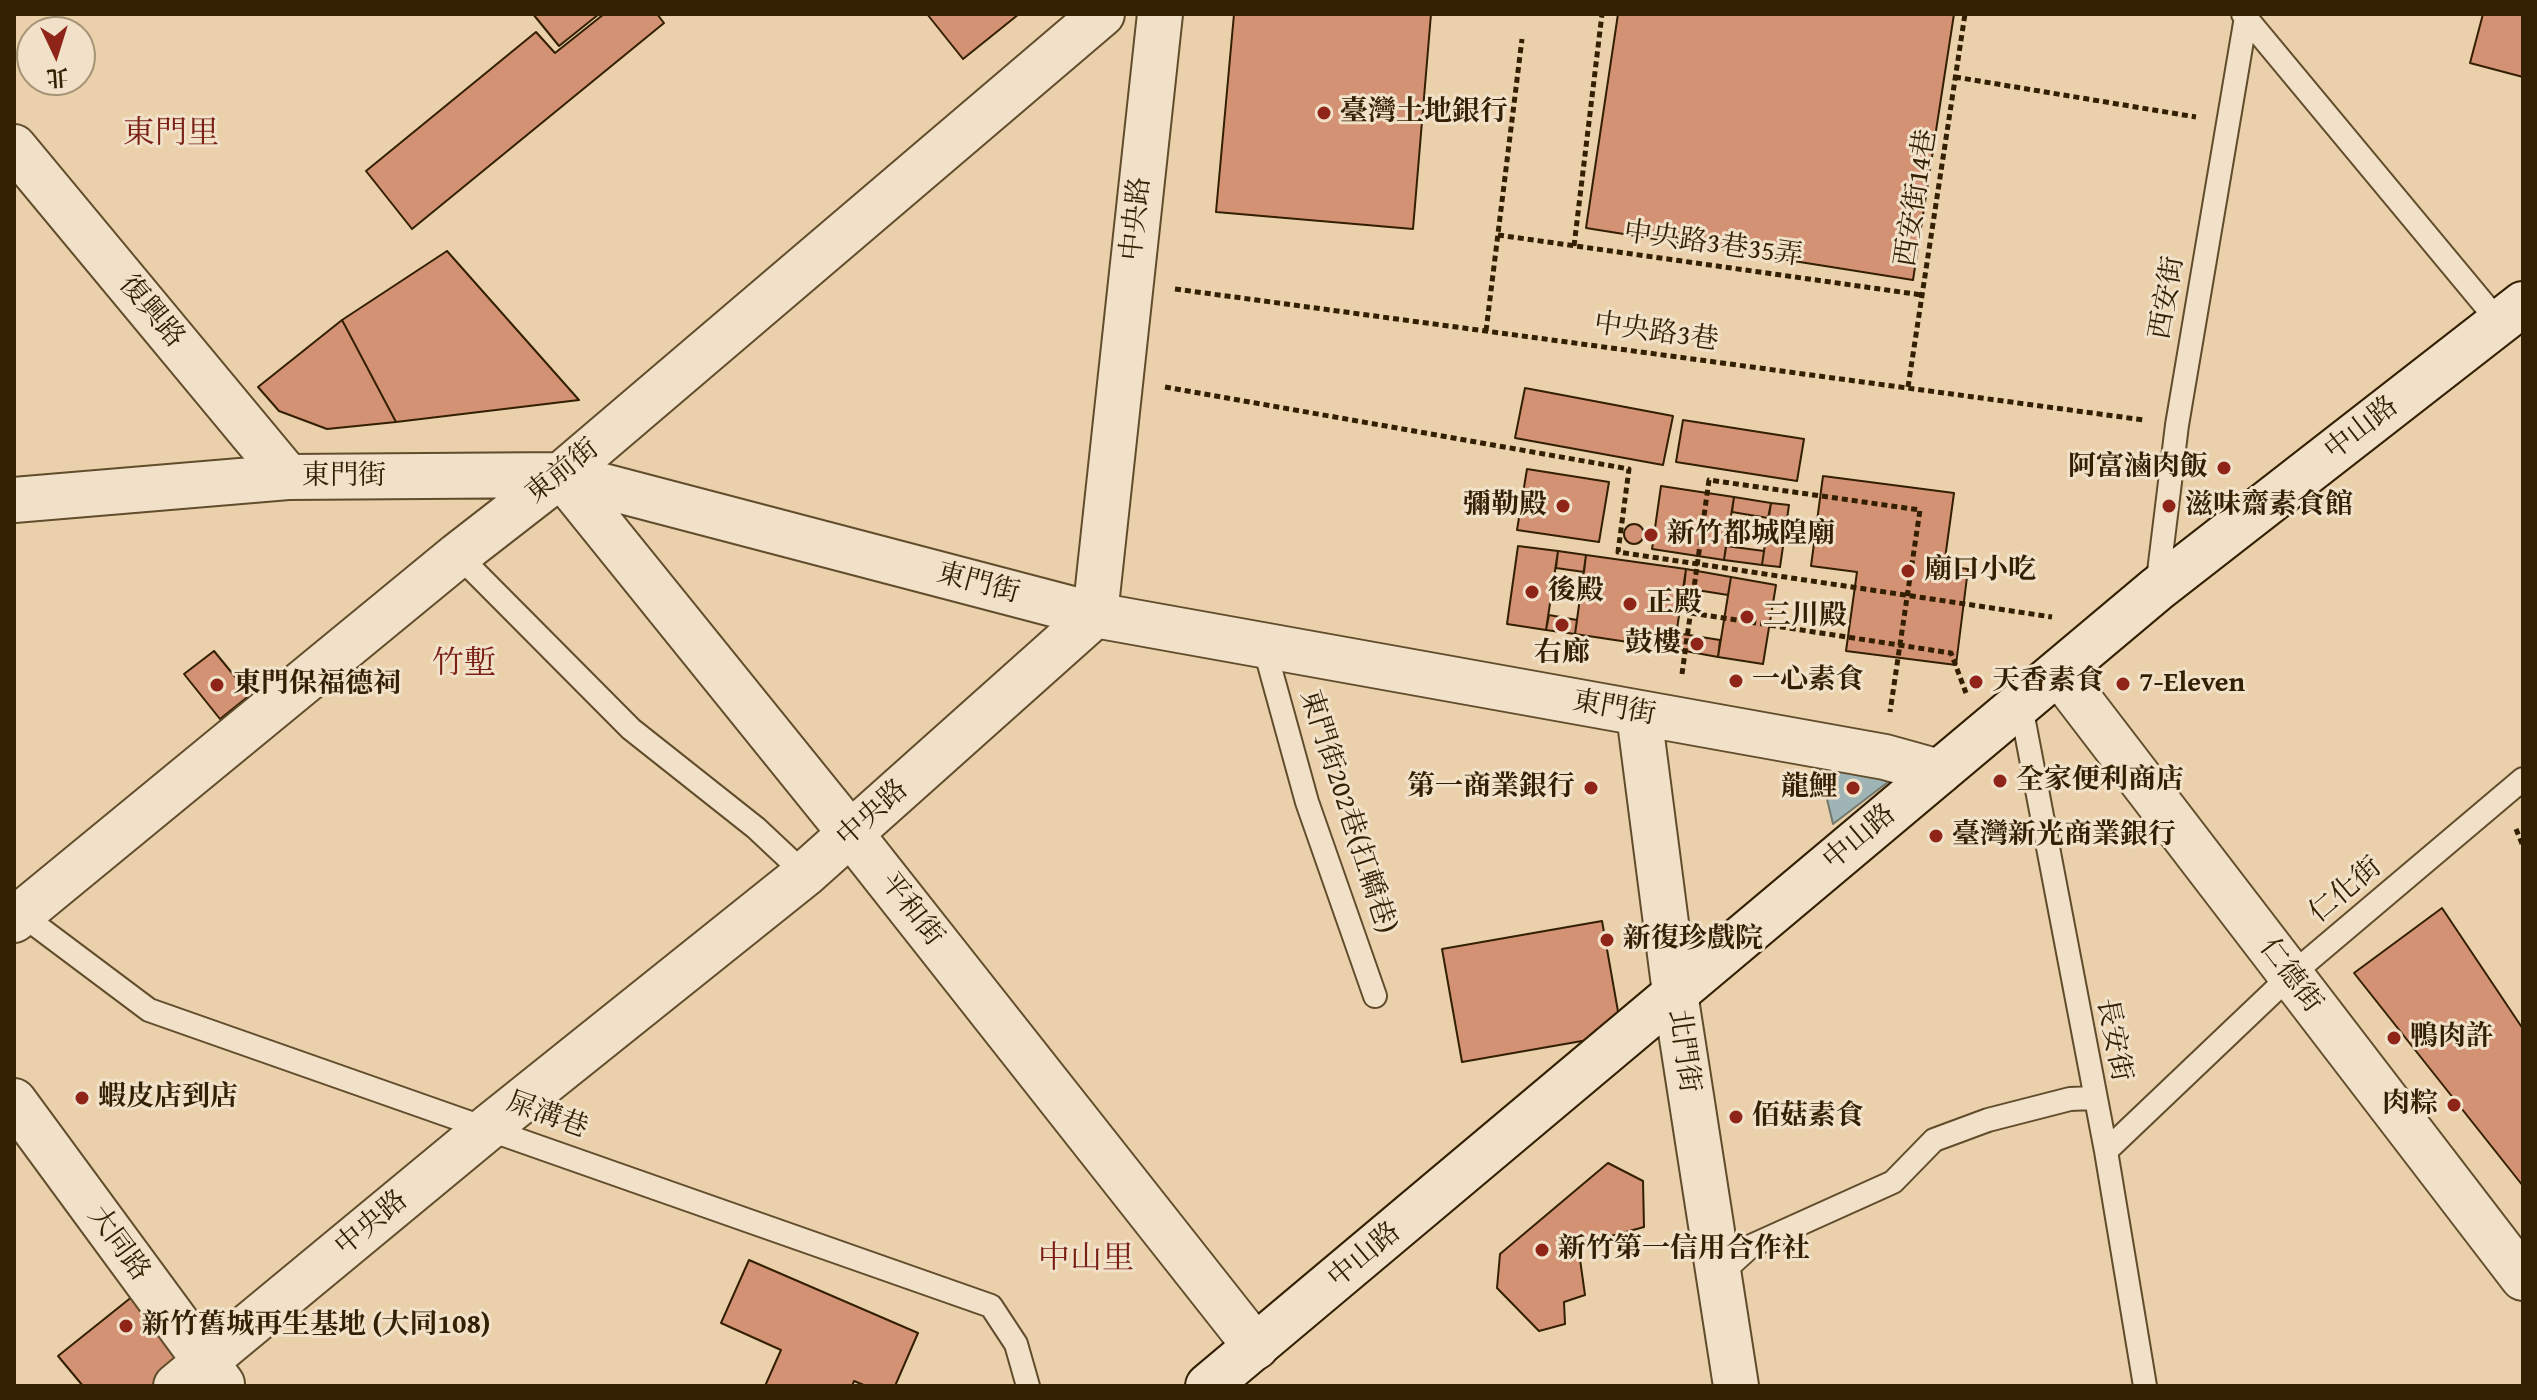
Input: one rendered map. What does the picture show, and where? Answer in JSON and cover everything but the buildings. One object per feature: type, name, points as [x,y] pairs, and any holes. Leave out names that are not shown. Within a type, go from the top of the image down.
[{"type":"street","name":"東前街","points":[[18,917],[458,555],[561,475],[1102,14]]},
{"type":"street","name":"中央路","points":[[201,1378],[489,1127],[805,874],[1095,615],[1160,14]]},
{"type":"street","name":"復興路","points":[[14,147],[288,477]]},
{"type":"street","name":"中山路","points":[[1208,1386],[2021,706],[2112,626],[2511,313]]},
{"type":"street","name":"東門街","points":[[14,500],[288,477],[561,475],[1095,615],[1885,757],[1939,772]]},
{"type":"street","name":"平和街","points":[[561,475],[851,834],[1256,1347]]},
{"type":"street","name":"仁德街","points":[[2059,673],[2523,1278]]},
{"type":"street","name":"北門街","points":[[1657,717],[1675,993],[1716,1278],[1736,1386]]},
{"type":"street","name":"大同路","points":[[14,1101],[201,1378]]},
{"type":"lane","name":"西安街","points":[[2157,589],[2177,425],[2245,16]]},
{"type":"lane","name":"西安街","points":[[2245,16],[2511,313]]},
{"type":"lane","points":[[458,555],[631,729],[756,828],[805,874]]},
{"type":"lane","name":"東門街202巷(扛轎巷)","points":[[1264,646],[1307,802],[1375,996]]},
{"type":"lane","name":"長安街","points":[[2021,706],[2093,1098],[2106,1151],[2145,1386]]},
{"type":"lane","name":"仁化街","points":[[2106,1151],[2290,976],[2523,779]]},
{"type":"lane","name":"屎溝巷","points":[[18,917],[149,1010],[991,1306],[1016,1344],[1028,1386]]},
{"type":"lane","points":[[1716,1278],[1751,1246],[1893,1182],[1934,1140],[1988,1120],[2070,1099],[2093,1098]]},
{"type":"path","points":[[1574,246],[1602,14]]},
{"type":"path","name":"西安街14巷","points":[[1908,387],[1965,14]]},
{"type":"path","points":[[1486,331],[1522,39]]},
{"type":"path","points":[[1955,77],[2228,122]]},
{"type":"path","name":"中央路3巷35弄","points":[[1498,235],[1922,295]]},
{"type":"path","name":"中央路3巷","points":[[1130,283],[2177,425]]},
{"type":"path","points":[[1121,379],[1629,469],[1618,552],[2112,626]]},
{"type":"path","points":[[1657,717],[1691,613],[1709,480],[1920,510],[1885,757]]},
{"type":"path","points":[[1691,613],[1951,653],[1983,735]]},
{"type":"shaded area","points":[[1819,766],[1892,779],[1833,824]]},
{"type":"place","name":"臺灣土地銀行","points":[[1324,113]]},
{"type":"place","name":"阿富滷肉飯","points":[[2224,468]]},
{"type":"place","name":"彌勒殿","points":[[1563,506]]},
{"type":"place","name":"滋味齋素食館","points":[[2169,506]]},
{"type":"place","name":"新竹都城隍廟","points":[[1651,535]]},
{"type":"place","name":"廟口小吃","points":[[1908,571]]},
{"type":"place","name":"後殿","points":[[1532,592]]},
{"type":"place","name":"正殿","points":[[1630,604]]},
{"type":"place","name":"三川殿","points":[[1747,617]]},
{"type":"place","name":"右廊","points":[[1562,625]]},
{"type":"place","name":"鼓樓","points":[[1697,644]]},
{"type":"place","name":"一心素食","points":[[1736,681]]},
{"type":"place","name":"天香素食","points":[[1976,682]]},
{"type":"place","name":"7-Eleven","points":[[2123,684]]},
{"type":"place","name":"東門保福德祠","points":[[217,685]]},
{"type":"place","name":"全家便利商店","points":[[2000,781]]},
{"type":"place","name":"第一商業銀行","points":[[1591,788]]},
{"type":"place","name":"龍鯉","points":[[1853,788]]},
{"type":"place","name":"臺灣新光商業銀行","points":[[1936,836]]},
{"type":"place","name":"新復珍戲院","points":[[1607,940]]},
{"type":"place","name":"鴨肉許","points":[[2394,1038]]},
{"type":"place","name":"蝦皮店到店","points":[[82,1098]]},
{"type":"place","name":"肉粽","points":[[2454,1105]]},
{"type":"place","name":"佰菇素食","points":[[1736,1117]]},
{"type":"place","name":"新竹第一信用合作社","points":[[1542,1250]]},
{"type":"place","name":"新竹舊城再生基地 (大同108)","points":[[126,1326]]},
{"type":"district","name":"東門里","points":[[171,135]]},
{"type":"district","name":"竹塹","points":[[464,665]]},
{"type":"district","name":"中山里","points":[[1086,1260]]}]
